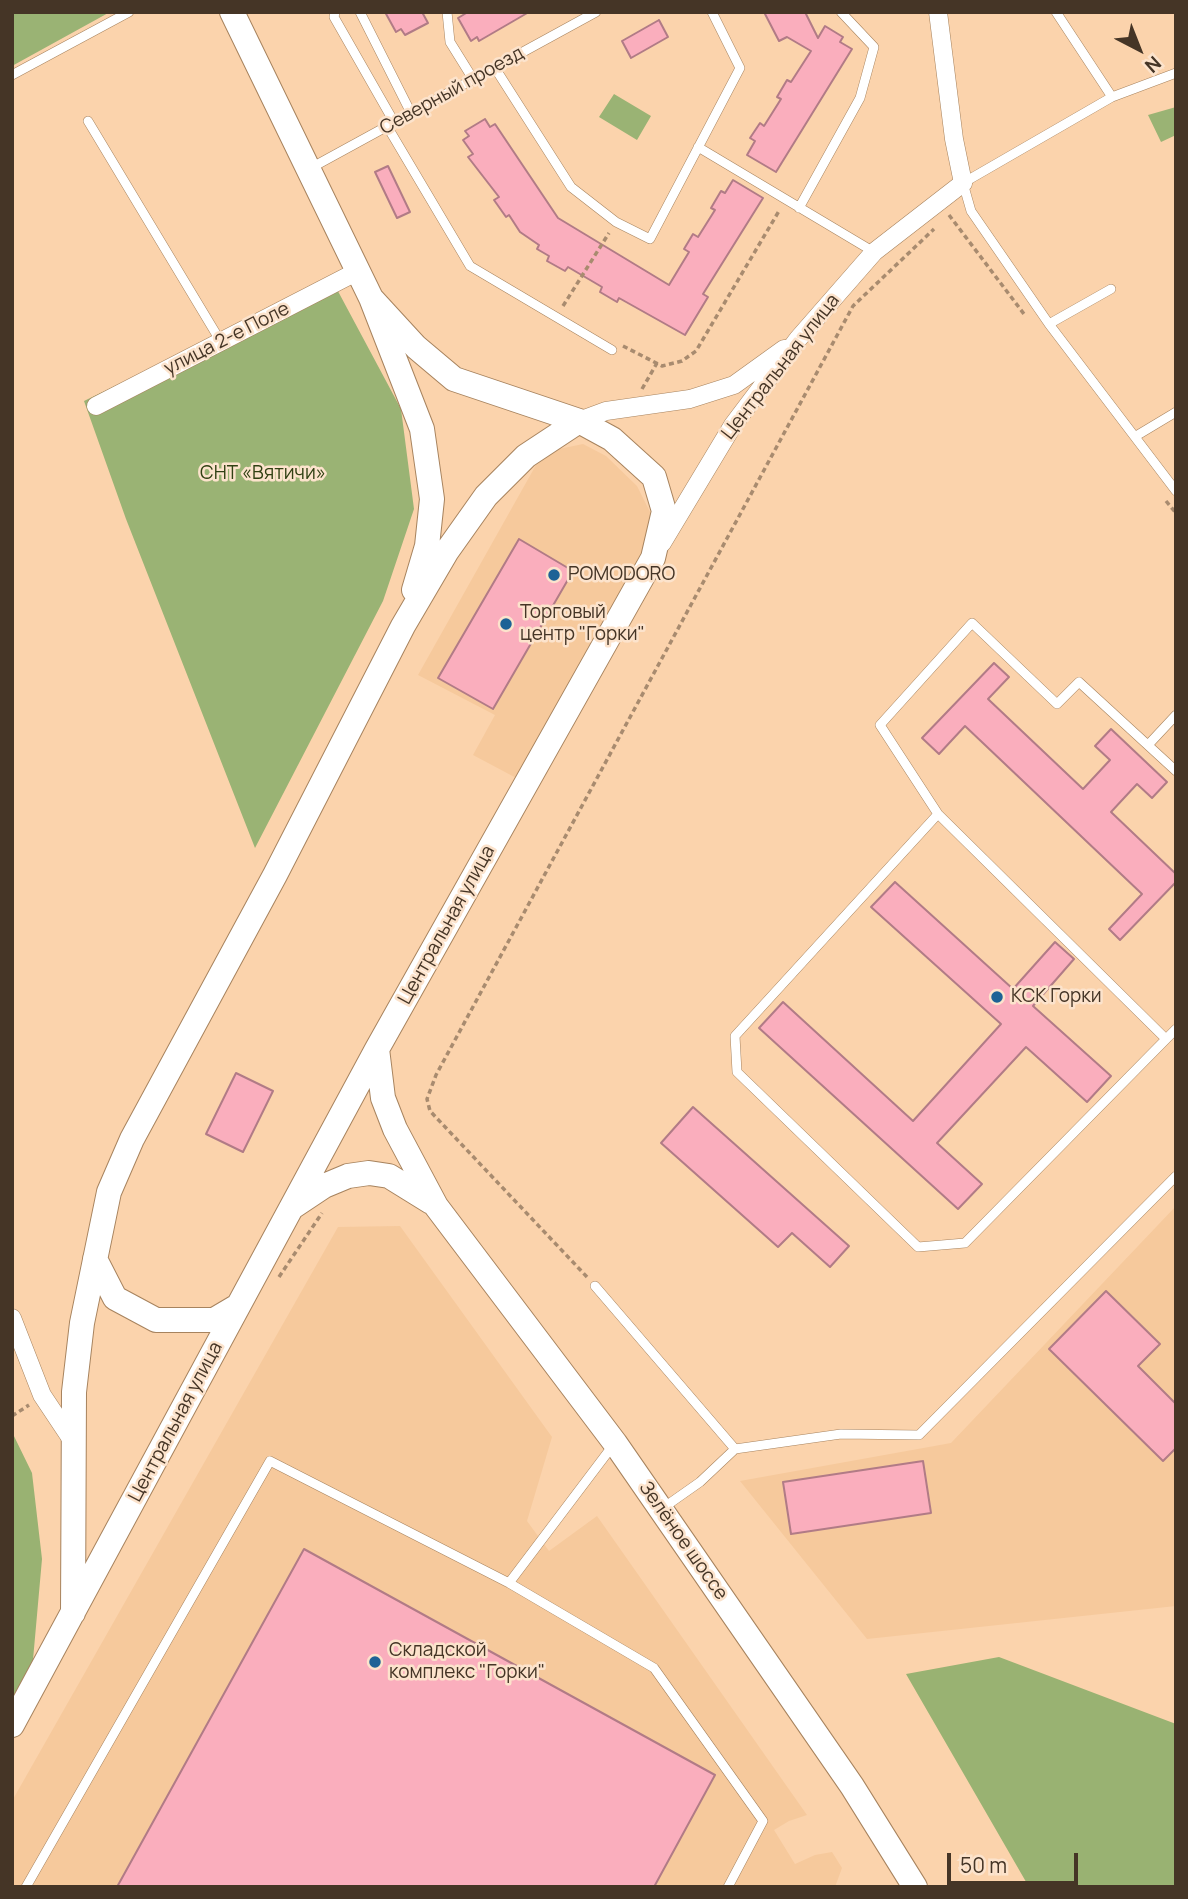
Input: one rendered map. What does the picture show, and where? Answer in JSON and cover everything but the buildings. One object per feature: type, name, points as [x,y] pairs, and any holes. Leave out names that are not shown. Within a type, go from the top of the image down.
[{"type":"main road","points":[[232,12],[371,298],[422,429],[432,499],[427,546],[403,626]]},
{"type":"main road","points":[[371,298],[416,347],[454,379],[579,421],[612,439],[654,477],[664,511],[653,558]]},
{"type":"main road","points":[[73,1618],[74,1392],[82,1323],[109,1192],[132,1139],[282,862],[403,626],[447,551],[486,496],[526,456],[579,421]]},
{"type":"main road","name":"Центральная улица","points":[[12,1726],[73,1618],[236,1307],[377,1049],[653,558]]},
{"type":"main road","points":[[377,1049],[383,1098],[395,1129],[436,1206]]},
{"type":"main road","points":[[291,1208],[324,1186],[348,1176],[369,1173],[389,1176],[436,1206]]},
{"type":"main road","name":"Зелёное шоссе","points":[[436,1206],[615,1443],[852,1786],[915,1887]]},
{"type":"main road","points":[[95,1259],[115,1298],[156,1320],[214,1320],[236,1307]]},
{"type":"street","points":[[939,12],[954,139],[963,183]]},
{"type":"street","name":"Центральная улица","points":[[653,558],[733,425],[798,339],[874,252],[963,183]]},
{"type":"street","name":"улица 2-е Поле","points":[[96,406],[358,271]]},
{"type":"street","points":[[579,421],[606,411],[690,399],[734,385],[798,339]]},
{"type":"street","points":[[12,1318],[42,1395],[75,1445]]},
{"type":"lane","points":[[12,75],[129,12]]},
{"type":"lane","points":[[335,12],[334,17],[390,124],[470,265],[612,350]]},
{"type":"lane","points":[[360,12],[411,113]]},
{"type":"lane","points":[[447,12],[450,42],[473,79]]},
{"type":"lane","name":"Северный проезд","points":[[307,170],[596,12]]},
{"type":"lane","points":[[495,68],[571,187],[616,222],[650,239],[740,68],[712,12]]},
{"type":"lane","points":[[799,208],[860,98],[874,47],[841,12]]},
{"type":"lane","points":[[1056,12],[1112,97]]},
{"type":"lane","points":[[1176,73],[1112,97],[963,183],[971,211],[1049,324],[1176,491]]},
{"type":"lane","points":[[88,121],[221,342]]},
{"type":"lane","points":[[698,147],[874,252]]},
{"type":"lane","points":[[1049,324],[1111,289]]},
{"type":"lane","points":[[1136,436],[1176,412]]},
{"type":"lane","points":[[1166,1038],[938,814],[880,725],[972,623],[1057,705],[1079,682],[1176,771]]},
{"type":"lane","points":[[1147,745],[1176,715]]},
{"type":"lane","points":[[938,814],[735,1036],[737,1072],[918,1247],[965,1243],[1176,1029]]},
{"type":"lane","points":[[661,1510],[700,1482],[735,1449],[841,1434],[919,1436],[1176,1176]]},
{"type":"lane","points":[[595,1286],[735,1449]]},
{"type":"lane","points":[[509,1583],[615,1443]]},
{"type":"lane","points":[[26,1887],[270,1461],[509,1583],[654,1668],[681,1702],[763,1821],[728,1887]]},
{"type":"path","points":[[612,350],[618,344],[662,366],[682,361],[696,351],[786,200]]},
{"type":"path","points":[[595,1286],[430,1111],[428,1099],[436,1075],[853,306],[949,215],[938,203]]},
{"type":"path","points":[[557,317],[616,222]]},
{"type":"path","points":[[276,1281],[326,1207]]},
{"type":"shaded area","points":[[583,444],[606,456],[637,486],[653,518],[645,553],[520,780],[473,755],[495,715],[418,675],[536,465],[559,449]]},
{"type":"shaded area","points":[[1176,1206],[1176,1606],[867,1639],[740,1481],[951,1443]]},
{"type":"shaded area","points":[[400,1226],[552,1437],[527,1521],[549,1551],[597,1516],[807,1815],[774,1830],[795,1864],[815,1855],[832,1852],[842,1868],[835,1887],[12,1887],[12,1801],[338,1227]]},
{"type":"green space","points":[[12,12],[110,12],[12,66]]},
{"type":"green space","points":[[614,94],[651,116],[637,140],[599,117]]},
{"type":"green space","points":[[1176,107],[1176,135],[1161,142],[1148,115]]},
{"type":"green space","name":"СНТ «Вятичи»","points":[[332,280],[401,409],[414,509],[383,601],[255,848],[126,519],[84,401]]},
{"type":"green space","points":[[12,1432],[32,1473],[42,1559],[32,1671],[12,1706]]},
{"type":"green space","points":[[999,1657],[1176,1724],[1176,1887],[1029,1887],[906,1674]]},
{"type":"place","name":"POMODORO","points":[[554,575]]},
{"type":"place","name":"Торговый центр \"Горки\"","points":[[506,624]]},
{"type":"place","name":"КСК Горки","points":[[997,997]]},
{"type":"place","name":"Складской комплекс \"Горки\"","points":[[375,1662]]}]
